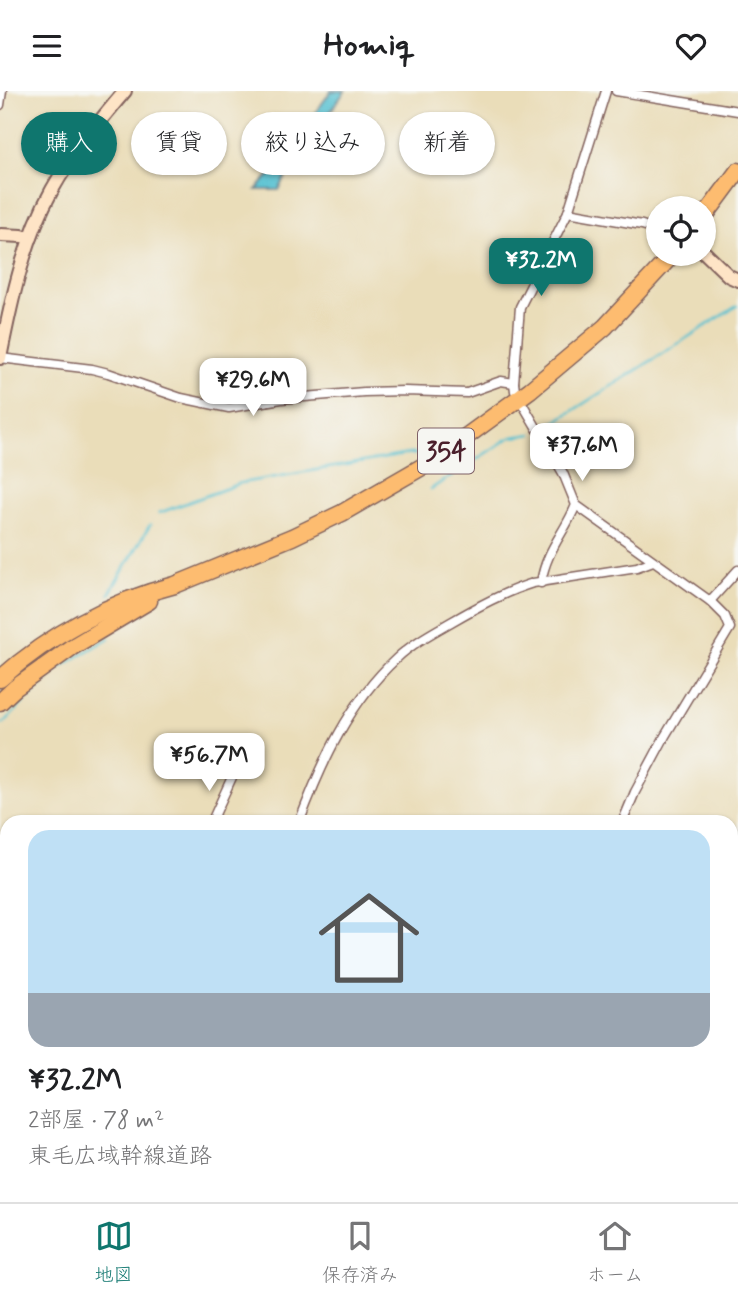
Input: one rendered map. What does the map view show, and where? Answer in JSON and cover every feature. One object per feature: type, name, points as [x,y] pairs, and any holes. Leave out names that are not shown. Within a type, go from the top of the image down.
[{"type":"highway","points":[[716,201],[738,171]]},
{"type":"highway","name":"354","points":[[0,702],[72,647],[175,585],[292,537],[342,513],[434,460],[517,390],[605,327],[662,266]]},
{"type":"highway","name":"354","points":[[0,679],[50,641],[82,622],[124,601],[175,585]]},
{"type":"street","points":[[0,105],[2,91]]},
{"type":"street","points":[[125,91],[85,139],[50,193],[31,238],[13,294],[0,358],[92,369],[181,398],[229,408],[281,399],[353,393],[467,393],[501,381],[517,390]]},
{"type":"street","points":[[606,91],[568,212],[520,307],[517,390],[563,473],[576,505],[710,601],[725,616],[730,628],[665,736],[625,815]]},
{"type":"street","points":[[615,91],[738,111]]},
{"type":"street","points":[[568,212],[646,226]]},
{"type":"street","points":[[0,227],[0,235],[31,238]]},
{"type":"street","points":[[716,264],[729,276],[738,280]]},
{"type":"street","points":[[541,583],[552,547],[567,525],[576,505]]},
{"type":"street","points":[[302,815],[332,745],[345,723],[398,657],[423,638],[480,605],[522,587],[637,568],[653,561]]},
{"type":"street","points":[[710,601],[738,570]]},
{"type":"street","points":[[215,815],[233,775]]},
{"type":"water","points":[[331,91],[345,91],[330,112],[316,112]]},
{"type":"water","points":[[270,175],[287,175],[279,190],[256,190]]},
{"type":"waterway","points":[[547,427],[737,306]]},
{"type":"waterway","points":[[431,489],[506,440],[532,434]]},
{"type":"waterway","points":[[159,513],[241,483],[416,454]]},
{"type":"waterway","points":[[109,594],[150,525]]},
{"type":"waterway","points":[[29,697],[55,670],[109,638]]},
{"type":"waterway","points":[[0,723],[4,723],[25,701]]}]
